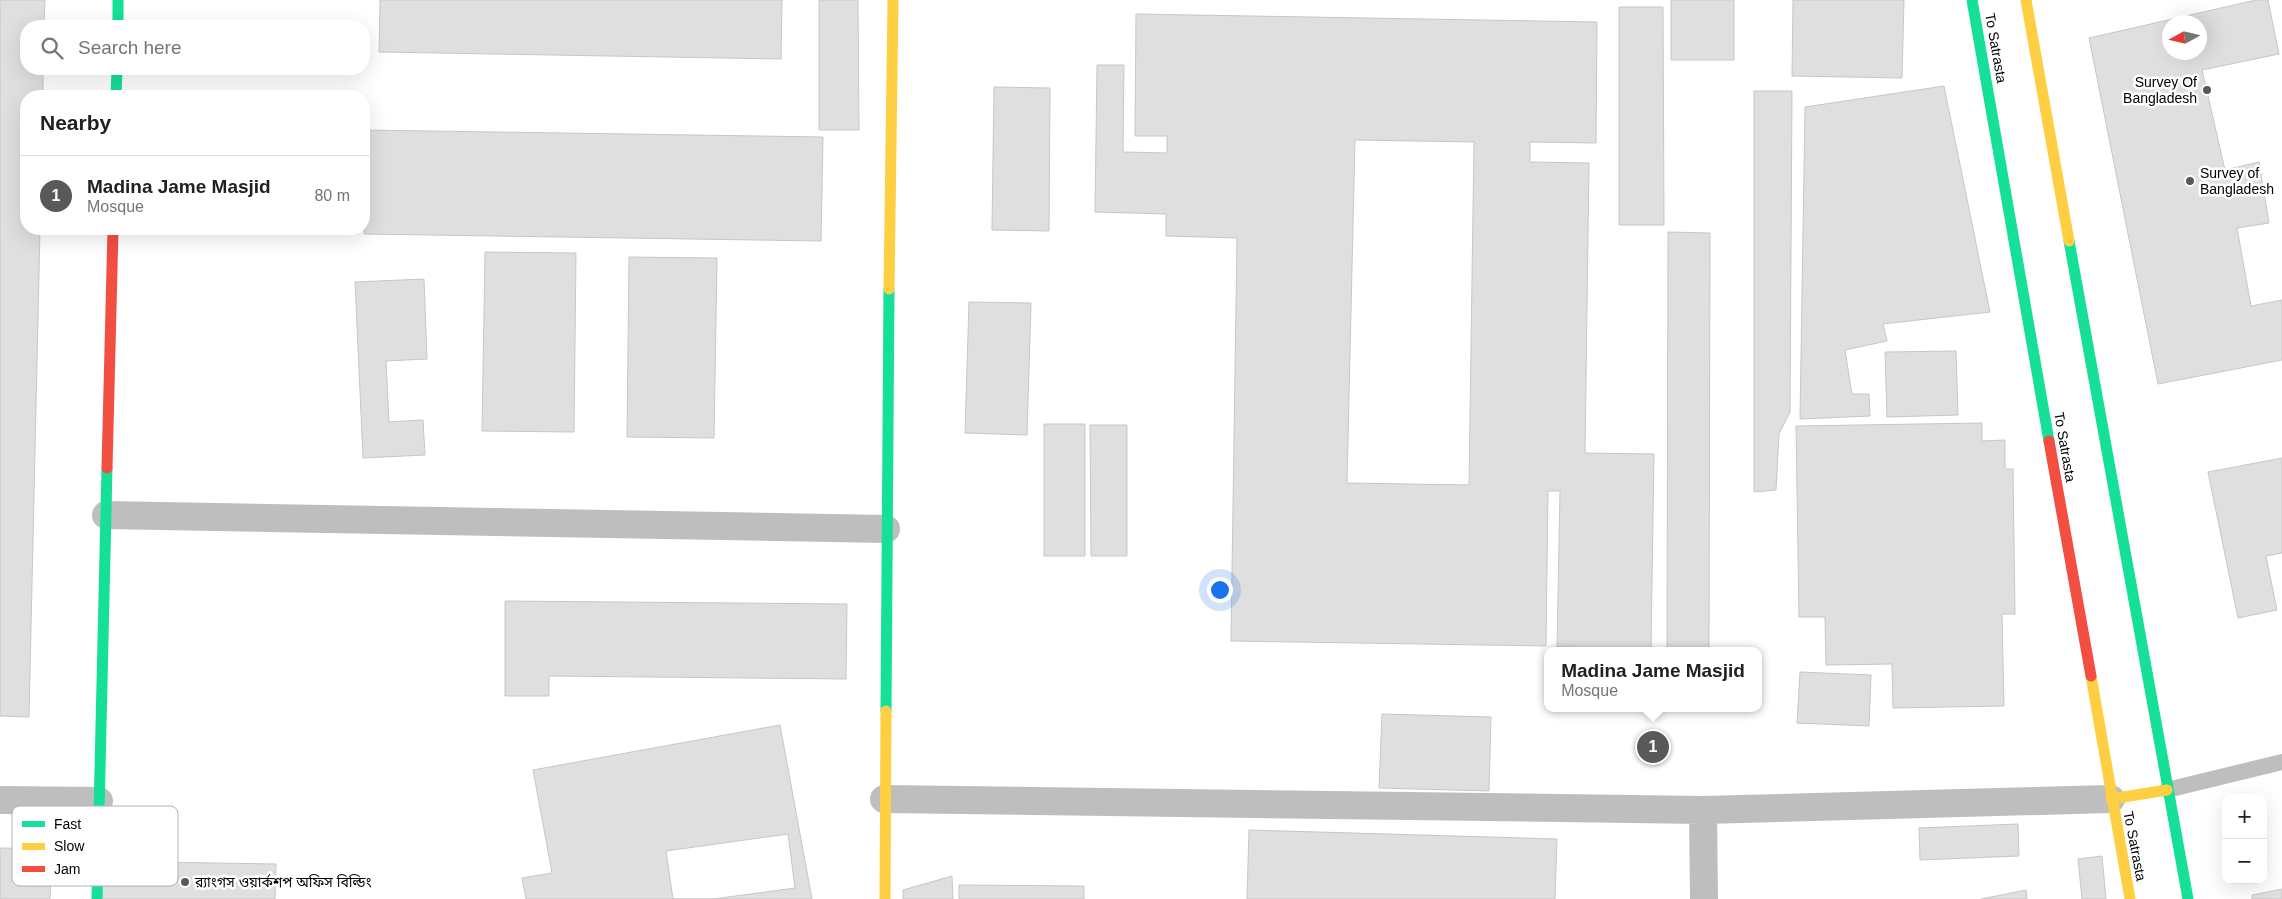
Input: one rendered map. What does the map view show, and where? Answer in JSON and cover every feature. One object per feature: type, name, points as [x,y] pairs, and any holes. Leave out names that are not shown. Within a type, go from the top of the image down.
[{"type":"street","points":[[118,0],[118,20]]},
{"type":"street","points":[[885,899],[886,529],[894,0]]},
{"type":"street","name":"To Satrasta","points":[[1972,0],[2130,899]]},
{"type":"street","points":[[2026,0],[2188,899]]},
{"type":"street","points":[[116,75],[116,90]]},
{"type":"street","points":[[99,806],[113,235]]},
{"type":"street","points":[[106,514],[886,529]]},
{"type":"street","points":[[884,799],[1703,810],[2111,799],[2167,790]]},
{"type":"street","points":[[0,800],[99,801]]},
{"type":"street","points":[[1703,810],[1704,899]]},
{"type":"street","points":[[97,886],[97,899]]},
{"type":"lane","points":[[2167,790],[2282,762]]},
{"type":"building","points":[[0,0],[45,0],[44,20],[20,20],[20,75],[43,75],[43,90],[20,90],[20,235],[40,235],[29,717],[0,716]]},
{"type":"building","points":[[380,0],[782,0],[781,59],[379,52]]},
{"type":"building","points":[[819,0],[858,0],[859,130],[819,130]]},
{"type":"building","points":[[1671,0],[1734,0],[1734,60],[1671,60]]},
{"type":"building","points":[[1793,0],[1904,0],[1902,78],[1792,76]]},
{"type":"building","name":"Survey of Bangladesh","points":[[2256,0],[2268,0],[2279,54],[2202,70],[2225,170],[2259,162],[2269,223],[2237,228],[2251,306],[2282,300],[2282,360],[2158,384],[2089,38],[2162,21],[2162,60],[2207,60],[2207,15],[2190,15]]},
{"type":"building","points":[[1619,7],[1663,7],[1664,225],[1619,225]]},
{"type":"building","points":[[1136,14],[1597,22],[1596,143],[1530,142],[1530,162],[1589,163],[1585,453],[1654,454],[1651,647],[1557,647],[1560,491],[1548,491],[1546,646],[1231,641],[1237,238],[1166,236],[1166,214],[1095,212],[1097,65],[1124,65],[1123,152],[1167,153],[1167,136],[1135,136]],"holes":[[[1355,140],[1474,142],[1469,485],[1347,483]]]},
{"type":"building","points":[[1944,86],[1990,312],[1883,324],[1887,341],[1845,350],[1852,394],[1869,394],[1870,416],[1800,419],[1805,107]]},
{"type":"building","points":[[994,87],[1050,88],[1049,231],[992,230]]},
{"type":"building","points":[[1754,91],[1792,91],[1790,412],[1779,434],[1776,490],[1754,492]]},
{"type":"building","points":[[370,130],[823,137],[821,241],[370,234]]},
{"type":"building","points":[[1668,232],[1710,233],[1709,647],[1667,647]]},
{"type":"building","points":[[485,252],[576,253],[574,432],[482,431]]},
{"type":"building","points":[[629,257],[717,258],[714,438],[627,437]]},
{"type":"building","points":[[424,279],[427,359],[386,361],[389,422],[423,420],[425,455],[363,458],[355,282]]},
{"type":"building","points":[[969,302],[1031,303],[1027,435],[965,433]]},
{"type":"building","points":[[1956,351],[1958,415],[1887,417],[1885,352]]},
{"type":"building","points":[[1982,423],[1982,441],[2005,440],[2005,469],[2013,469],[2015,614],[2002,614],[2004,706],[1893,708],[1892,664],[1826,665],[1825,617],[1799,617],[1796,426]]},
{"type":"building","points":[[1044,424],[1085,424],[1085,556],[1044,556]]},
{"type":"building","points":[[1090,425],[1127,425],[1127,556],[1091,556]]},
{"type":"building","points":[[2282,458],[2282,553],[2266,556],[2277,610],[2238,618],[2208,472]]},
{"type":"building","points":[[505,601],[847,604],[846,679],[549,676],[549,696],[505,696]]},
{"type":"building","points":[[1800,672],[1871,675],[1869,726],[1797,723]]},
{"type":"building","points":[[1382,714],[1491,717],[1489,791],[1379,788]]},
{"type":"building","points":[[780,725],[812,899],[526,899],[522,878],[552,873],[533,770]]},
{"type":"building","points":[[2018,824],[2019,856],[1920,860],[1919,828]]},
{"type":"building","points":[[1249,830],[1557,839],[1555,899],[1247,899]]},
{"type":"building","points":[[788,834],[795,888],[713,899],[673,899],[666,851]]},
{"type":"building","points":[[0,848],[12,848],[12,886],[51,886],[50,899],[0,899]]},
{"type":"building","points":[[2102,856],[2106,899],[2082,899],[2078,859]]},
{"type":"building","name":"র‍্যাংগস ওয়ার্কশপ অফিস বিল্ডিং","points":[[178,862],[276,864],[275,899],[94,899],[94,886],[178,886]]},
{"type":"building","points":[[952,876],[953,899],[903,899],[903,890]]},
{"type":"building","points":[[959,885],[1084,886],[1084,899],[959,899]]},
{"type":"building","points":[[2282,889],[2282,899],[2252,899],[2252,895]]},
{"type":"building","points":[[2026,890],[2027,899],[1981,899]]},
{"type":"traffic: fast","points":[[118,0],[118,20]]},
{"type":"traffic: fast","points":[[1972,0],[2049,441]]},
{"type":"traffic: fast","points":[[116,90],[117,75]]},
{"type":"traffic: fast","points":[[2069,241],[2188,899]]},
{"type":"traffic: fast","points":[[886,711],[889,289]]},
{"type":"traffic: fast","points":[[99,806],[107,468]]},
{"type":"traffic: fast","points":[[97,886],[97,899]]},
{"type":"traffic: slow","points":[[889,289],[893,0]]},
{"type":"traffic: slow","points":[[2026,0],[2069,241]]},
{"type":"traffic: slow","points":[[2091,676],[2130,899]]},
{"type":"traffic: slow","points":[[885,899],[886,711]]},
{"type":"traffic: slow","points":[[2111,799],[2167,790]]},
{"type":"traffic: jam","points":[[107,468],[113,235]]},
{"type":"traffic: jam","points":[[2049,441],[2091,676]]},
{"type":"place","name":"Survey Of Bangladesh","points":[[2207,90]]},
{"type":"place","name":"Survey of Bangladesh","points":[[2190,181]]},
{"type":"place","name":"Madina Jame Masjid","points":[[1653,747]]},
{"type":"place","name":"র‍্যাংগস ওয়ার্কশপ অফিস বিল্ডিং","points":[[185,882]]}]
